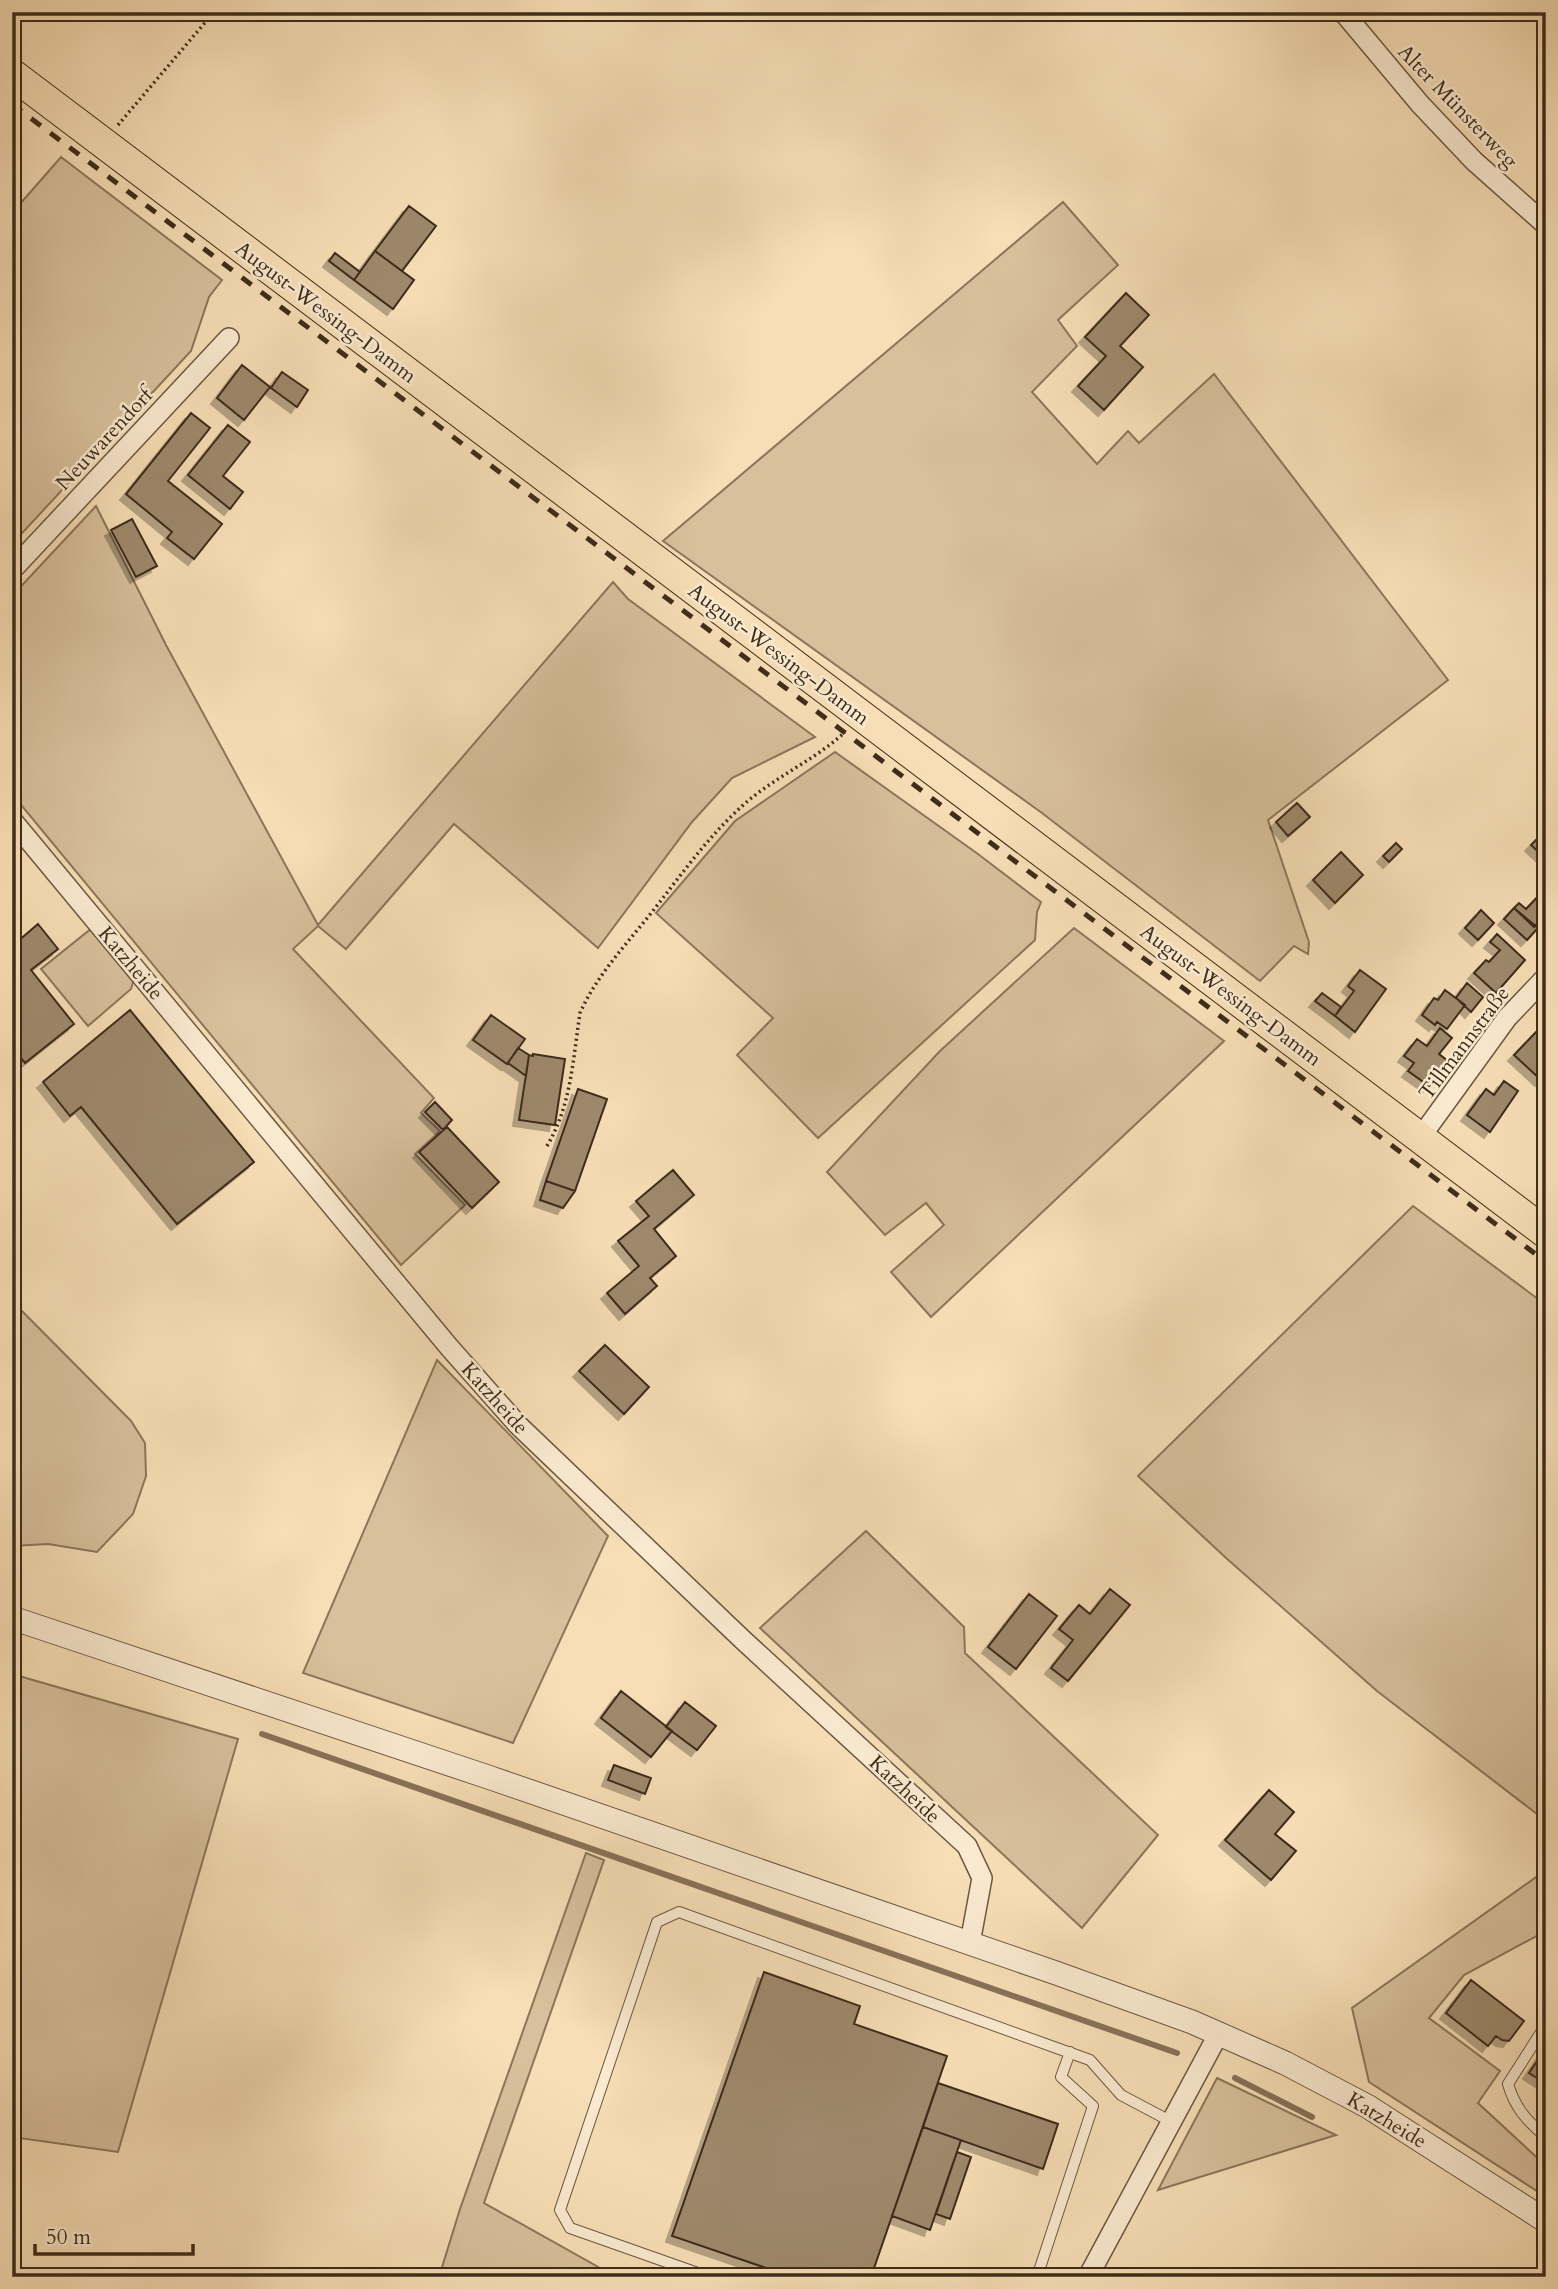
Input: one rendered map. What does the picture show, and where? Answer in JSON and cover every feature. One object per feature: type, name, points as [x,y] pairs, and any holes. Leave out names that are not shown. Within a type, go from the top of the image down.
[{"type":"main road","name":"August-Wessing-Damm","points":[[12,74],[1546,1233]]},
{"type":"street","name":"Alter Münsterweg","points":[[1343,12],[1429,113],[1474,160],[1546,225]]},
{"type":"street","name":"Neuwarendorf","points":[[12,570],[229,338]]},
{"type":"street","name":"Katzheide","points":[[12,820],[449,1347],[518,1425],[743,1640],[967,1846],[982,1878],[970,1943]]},
{"type":"street","name":"Tillmannstraße","points":[[1420,1138],[1507,1018],[1546,977]]},
{"type":"street","name":"Katzheide","points":[[12,1618],[501,1782],[1157,2009],[1285,2063],[1367,2106],[1546,2221]]},
{"type":"street","points":[[1088,2277],[1219,2034]]},
{"type":"lane","points":[[709,2277],[570,2228],[560,2210],[657,1922],[679,1912],[1090,2060],[1121,2095],[1172,2122]]},
{"type":"lane","points":[[1545,2026],[1508,2084],[1514,2103],[1526,2119],[1546,2137]]},
{"type":"lane","points":[[1037,2277],[1093,2106],[1061,2077],[1070,2052]]},
{"type":"path","points":[[125,115],[214,12]]},
{"type":"path","points":[[547,1146],[558,1128],[565,1106],[580,1013],[586,999],[614,958],[734,814],[773,782],[836,741]]},
{"type":"shaded area","points":[[61,157],[222,280],[209,297],[191,351],[12,544],[12,213]]},
{"type":"shaded area","points":[[1063,202],[1118,265],[1058,320],[1077,346],[1032,392],[1097,464],[1128,431],[1139,443],[1214,374],[1448,680],[1268,820],[1309,942],[1308,954],[1294,946],[1260,981],[1042,813],[663,541]]},
{"type":"shaded area","points":[[96,506],[166,645],[318,925],[613,582],[628,599],[815,737],[732,778],[692,822],[598,948],[454,824],[346,949],[318,926],[293,949],[434,1098],[421,1113],[440,1131],[415,1154],[465,1205],[401,1265],[12,794],[12,596]]},
{"type":"shaded area","points":[[835,752],[1041,902],[1037,912],[1035,940],[818,1138],[737,1055],[773,1018],[656,913],[735,821]]},
{"type":"shaded area","points":[[92,928],[134,979],[131,989],[88,1026],[41,969]]},
{"type":"shaded area","points":[[1074,928],[1224,1041],[931,1317],[891,1272],[944,1225],[926,1203],[885,1235],[827,1172],[940,1051]]},
{"type":"shaded area","points":[[1413,1206],[1546,1305],[1546,1821],[1377,1691],[1226,1558],[1138,1476]]},
{"type":"shaded area","points":[[12,1301],[131,1421],[145,1443],[146,1476],[133,1514],[97,1552],[48,1544],[12,1546]]},
{"type":"shaded area","points":[[437,1360],[608,1536],[513,1743],[303,1673]]},
{"type":"shaded area","points":[[866,1531],[964,1627],[965,1653],[1158,1835],[1082,1928],[760,1628]]},
{"type":"shaded area","points":[[12,1674],[238,1739],[118,2152],[12,2137]]},
{"type":"shaded area","points":[[586,1853],[604,1860],[484,2203],[616,2277],[439,2277],[460,2209]]},
{"type":"shaded area","points":[[1546,1870],[1546,1931],[1464,1975],[1429,2018],[1500,2071],[1478,2103],[1546,2166],[1546,2197],[1369,2082],[1352,2008]]},
{"type":"shaded area","points":[[1217,2078],[1336,2135],[1158,2190]]},
{"type":"building","points":[[409,206],[436,226],[402,271],[375,251]]},
{"type":"building","points":[[375,251],[414,280],[393,309],[354,280]]},
{"type":"building","points":[[335,253],[360,272],[354,280],[329,261]]},
{"type":"building","points":[[1126,293],[1149,315],[1120,346],[1143,367],[1104,410],[1078,386],[1106,356],[1085,337]]},
{"type":"building","points":[[242,365],[270,387],[244,420],[217,398]]},
{"type":"building","points":[[282,372],[308,390],[297,407],[271,388]]},
{"type":"building","points":[[191,413],[210,428],[168,481],[222,524],[194,559],[167,538],[172,532],[126,494]]},
{"type":"building","points":[[228,425],[250,442],[223,476],[243,492],[230,509],[188,475]]},
{"type":"building","points":[[132,519],[157,566],[136,577],[111,530]]},
{"type":"building","points":[[1297,803],[1310,817],[1288,836],[1276,822]]},
{"type":"building","points":[[1546,830],[1546,859],[1531,845]]},
{"type":"building","points":[[1396,843],[1402,849],[1389,862],[1383,856]]},
{"type":"building","points":[[1341,852],[1363,875],[1335,903],[1313,880]]},
{"type":"building","points":[[1546,888],[1546,918],[1544,916],[1534,927],[1514,908],[1519,903],[1526,909]]},
{"type":"building","points":[[1514,908],[1538,928],[1527,940],[1504,919]]},
{"type":"building","points":[[1481,910],[1494,923],[1478,940],[1465,928]]},
{"type":"building","points":[[38,924],[58,949],[31,970],[74,1024],[25,1063],[12,1047],[12,936],[17,942]]},
{"type":"building","points":[[1497,934],[1525,960],[1496,993],[1474,973],[1500,950],[1490,942]]},
{"type":"building","points":[[1360,970],[1386,989],[1355,1032],[1335,1016],[1354,991],[1348,986]]},
{"type":"building","points":[[1467,983],[1483,997],[1471,1012],[1456,998]]},
{"type":"building","points":[[1445,990],[1465,1005],[1447,1029],[1437,1022],[1435,1025],[1422,1015],[1434,998],[1438,1000]]},
{"type":"building","points":[[1322,993],[1341,1007],[1335,1016],[1315,1001]]},
{"type":"building","points":[[130,1010],[254,1162],[177,1224],[81,1107],[70,1116],[43,1082]]},
{"type":"building","points":[[491,1015],[525,1039],[507,1064],[473,1040]]},
{"type":"building","points":[[1440,1028],[1452,1038],[1439,1054],[1448,1061],[1429,1086],[1408,1071],[1414,1063],[1404,1056],[1417,1039],[1427,1046]]},
{"type":"building","points":[[1538,1030],[1546,1037],[1546,1074],[1541,1080],[1514,1055]]},
{"type":"building","points":[[518,1048],[529,1055],[526,1076],[508,1063]]},
{"type":"building","points":[[529,1055],[565,1059],[555,1125],[519,1120]]},
{"type":"building","points":[[1504,1081],[1518,1091],[1490,1132],[1467,1115],[1486,1089],[1494,1095]]},
{"type":"building","points":[[578,1089],[607,1099],[575,1191],[546,1181]]},
{"type":"building","points":[[435,1102],[452,1120],[443,1130],[425,1112]]},
{"type":"building","points":[[447,1127],[499,1182],[472,1208],[419,1152]]},
{"type":"building","points":[[673,1170],[694,1195],[654,1229],[676,1256],[650,1278],[657,1286],[625,1314],[607,1293],[639,1266],[618,1241],[649,1216],[636,1201]]},
{"type":"building","points":[[546,1181],[575,1191],[563,1208],[540,1200]]},
{"type":"building","points":[[605,1345],[649,1387],[624,1414],[579,1371]]},
{"type":"building","points":[[1110,1589],[1130,1605],[1068,1681],[1051,1668],[1073,1640],[1059,1629],[1079,1605],[1090,1614]]},
{"type":"building","points":[[1029,1594],[1057,1616],[1016,1669],[988,1647]]},
{"type":"building","points":[[621,1691],[672,1731],[651,1757],[601,1718]]},
{"type":"building","points":[[685,1702],[716,1726],[697,1750],[666,1727]]},
{"type":"building","points":[[614,1765],[651,1778],[645,1794],[608,1780]]},
{"type":"building","points":[[1269,1790],[1294,1812],[1275,1834],[1296,1851],[1271,1880],[1225,1840]]},
{"type":"building","points":[[764,1972],[860,2006],[854,2024],[947,2056],[871,2277],[763,2277],[766,2268],[672,2236]]},
{"type":"building","points":[[1471,1980],[1524,2021],[1509,2041],[1496,2036],[1488,2046],[1446,2013]]},
{"type":"building","points":[[1546,2048],[1546,2084],[1529,2073]]},
{"type":"building","points":[[938,2083],[1058,2124],[1043,2169],[923,2127]]},
{"type":"building","points":[[923,2127],[961,2140],[930,2230],[892,2216]]},
{"type":"building","points":[[957,2152],[971,2157],[950,2219],[936,2214]]},
{"type":"waterway","points":[[262,1734],[1177,2053]]},
{"type":"waterway","points":[[1235,2078],[1312,2117]]},
{"type":"railway","points":[[12,104],[1546,1262]]}]
